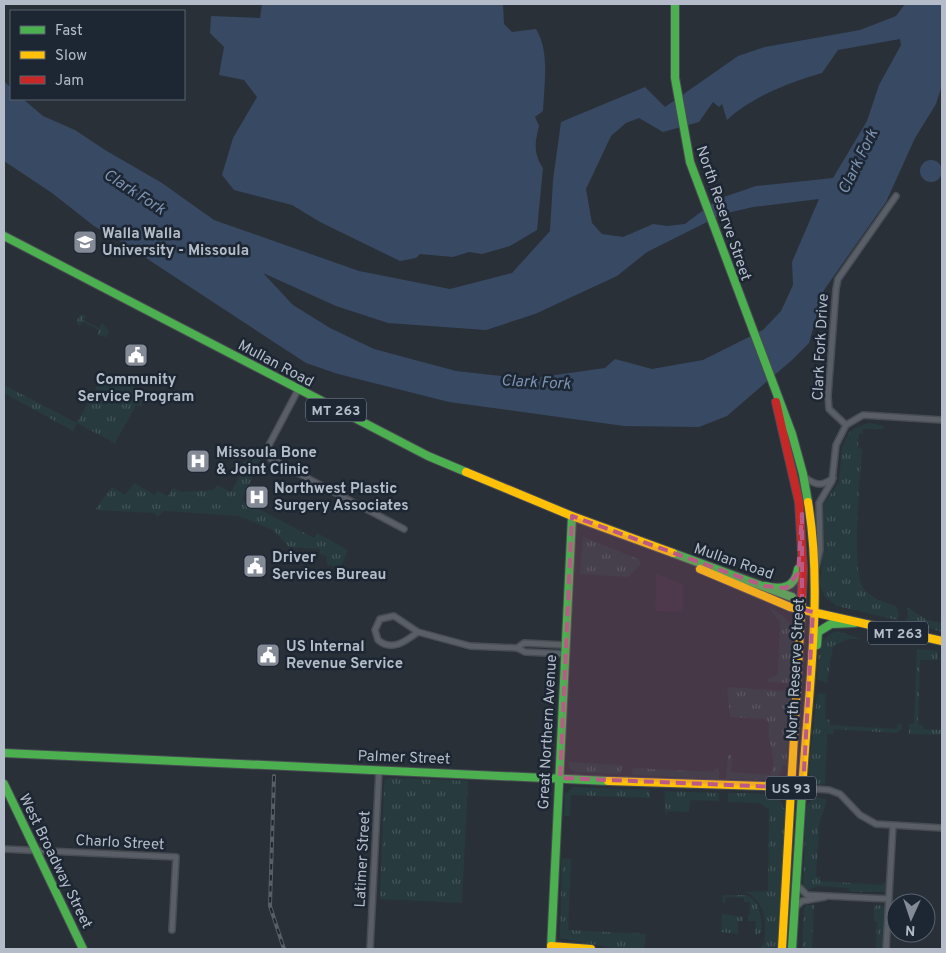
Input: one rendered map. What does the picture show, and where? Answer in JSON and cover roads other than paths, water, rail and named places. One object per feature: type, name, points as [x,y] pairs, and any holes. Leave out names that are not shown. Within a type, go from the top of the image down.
[{"type":"main road","name":"North Reserve Street","points":[[675,4],[676,78],[690,162],[698,189],[776,396],[789,422],[805,477],[814,537],[813,612],[792,949]]},
{"type":"main road","name":"Mullan Road","points":[[4,236],[428,456],[572,516],[680,558],[765,586],[792,597],[802,609]]},
{"type":"main road","name":"North Reserve Street","points":[[776,396],[779,424],[795,478],[802,514],[802,609],[782,949]]},
{"type":"main road","points":[[765,586],[776,589],[786,588],[797,579],[798,527],[802,514]]},
{"type":"main road","name":"Great Northern Avenue","points":[[551,948],[572,516]]},
{"type":"main road","name":"Mullan Road","points":[[680,558],[730,582],[790,607],[942,642]]},
{"type":"main road","points":[[804,762],[811,735],[818,632],[831,624],[855,623]]},
{"type":"main road","name":"Palmer Street","points":[[4,753],[669,784],[803,788]]},
{"type":"main road","name":"West Broadway Street","points":[[4,784],[83,949]]},
{"type":"main road","points":[[551,948],[591,949]]},
{"type":"street","name":"Clark Fork Drive","points":[[846,425],[829,409],[828,396],[838,279],[896,196]]},
{"type":"street","points":[[298,390],[269,445],[268,452],[271,459],[404,529]]},
{"type":"street","points":[[814,569],[820,550],[819,503],[833,477],[836,445],[846,425],[863,416],[942,420]]},
{"type":"street","points":[[805,477],[816,485],[823,484],[833,477]]},
{"type":"street","points":[[418,632],[398,645],[390,646],[378,640],[375,630],[380,619],[392,615],[403,620],[418,632],[470,646],[517,648],[525,652],[565,654]]},
{"type":"street","points":[[517,648],[524,643],[565,644]]},
{"type":"street","name":"Latimer Street","points":[[370,949],[379,770]]},
{"type":"street","points":[[803,788],[829,790],[840,794],[866,820],[876,824],[942,828]]},
{"type":"street","points":[[889,893],[893,825]]},
{"type":"street","name":"Charlo Street","points":[[4,848],[176,857],[172,930]]},
{"type":"street","points":[[797,884],[807,895],[886,899]]},
{"type":"street","points":[[795,908],[802,901],[828,896]]},
{"type":"water","points":[[262,4],[503,4],[504,24],[512,32],[536,29],[545,58],[543,111],[535,117],[539,126],[536,153],[543,168],[537,230],[510,246],[482,254],[469,252],[453,257],[420,254],[416,258],[400,261],[320,222],[292,205],[234,190],[222,175],[233,138],[257,97],[244,80],[219,75],[224,47],[210,33],[211,16],[260,18]]},
{"type":"water","name":"Clark Fork","points":[[905,4],[942,4],[942,85],[936,104],[915,138],[886,202],[824,290],[809,343],[727,416],[699,427],[624,426],[449,402],[338,374],[306,363],[120,241],[94,226],[52,193],[4,161],[4,81],[10,87],[10,100],[24,100],[43,116],[75,130],[162,183],[214,220],[359,271],[450,289],[512,273],[550,231],[553,180],[561,122],[645,87],[665,107],[738,56],[765,47],[860,30],[896,16]],"holes":[[[900,39],[901,45],[879,85],[867,121],[833,178],[756,186],[718,199],[685,224],[667,226],[653,224],[623,237],[602,234],[592,223],[586,189],[611,136],[626,123],[639,118],[663,132],[699,122],[713,102],[719,107],[722,104],[727,120],[747,104],[772,91],[822,73],[838,50]],[[819,199],[792,262],[793,285],[781,311],[763,330],[703,360],[652,369],[615,359],[605,368],[527,379],[456,371],[374,349],[330,328],[293,305],[263,273],[336,306],[388,323],[486,330],[535,314],[617,276],[647,252],[723,214],[753,207]]]},
{"type":"water","points":[[927,160],[935,160],[942,167],[942,175],[935,182],[927,182],[920,175],[920,167]]},
{"type":"railway","points":[[274,776],[270,906],[284,949]]},
{"type":"place","name":"Walla Walla University - Missoula","points":[[85,242]]},
{"type":"place","name":"Community Service Program","points":[[136,355]]},
{"type":"place","name":"Missoula Bone & Joint Clinic","points":[[198,461]]},
{"type":"place","name":"Northwest Plastic Surgery Associates","points":[[257,497]]},
{"type":"place","name":"Driver Services Bureau","points":[[255,566]]},
{"type":"place","name":"US Internal Revenue Service","points":[[268,655]]}]
